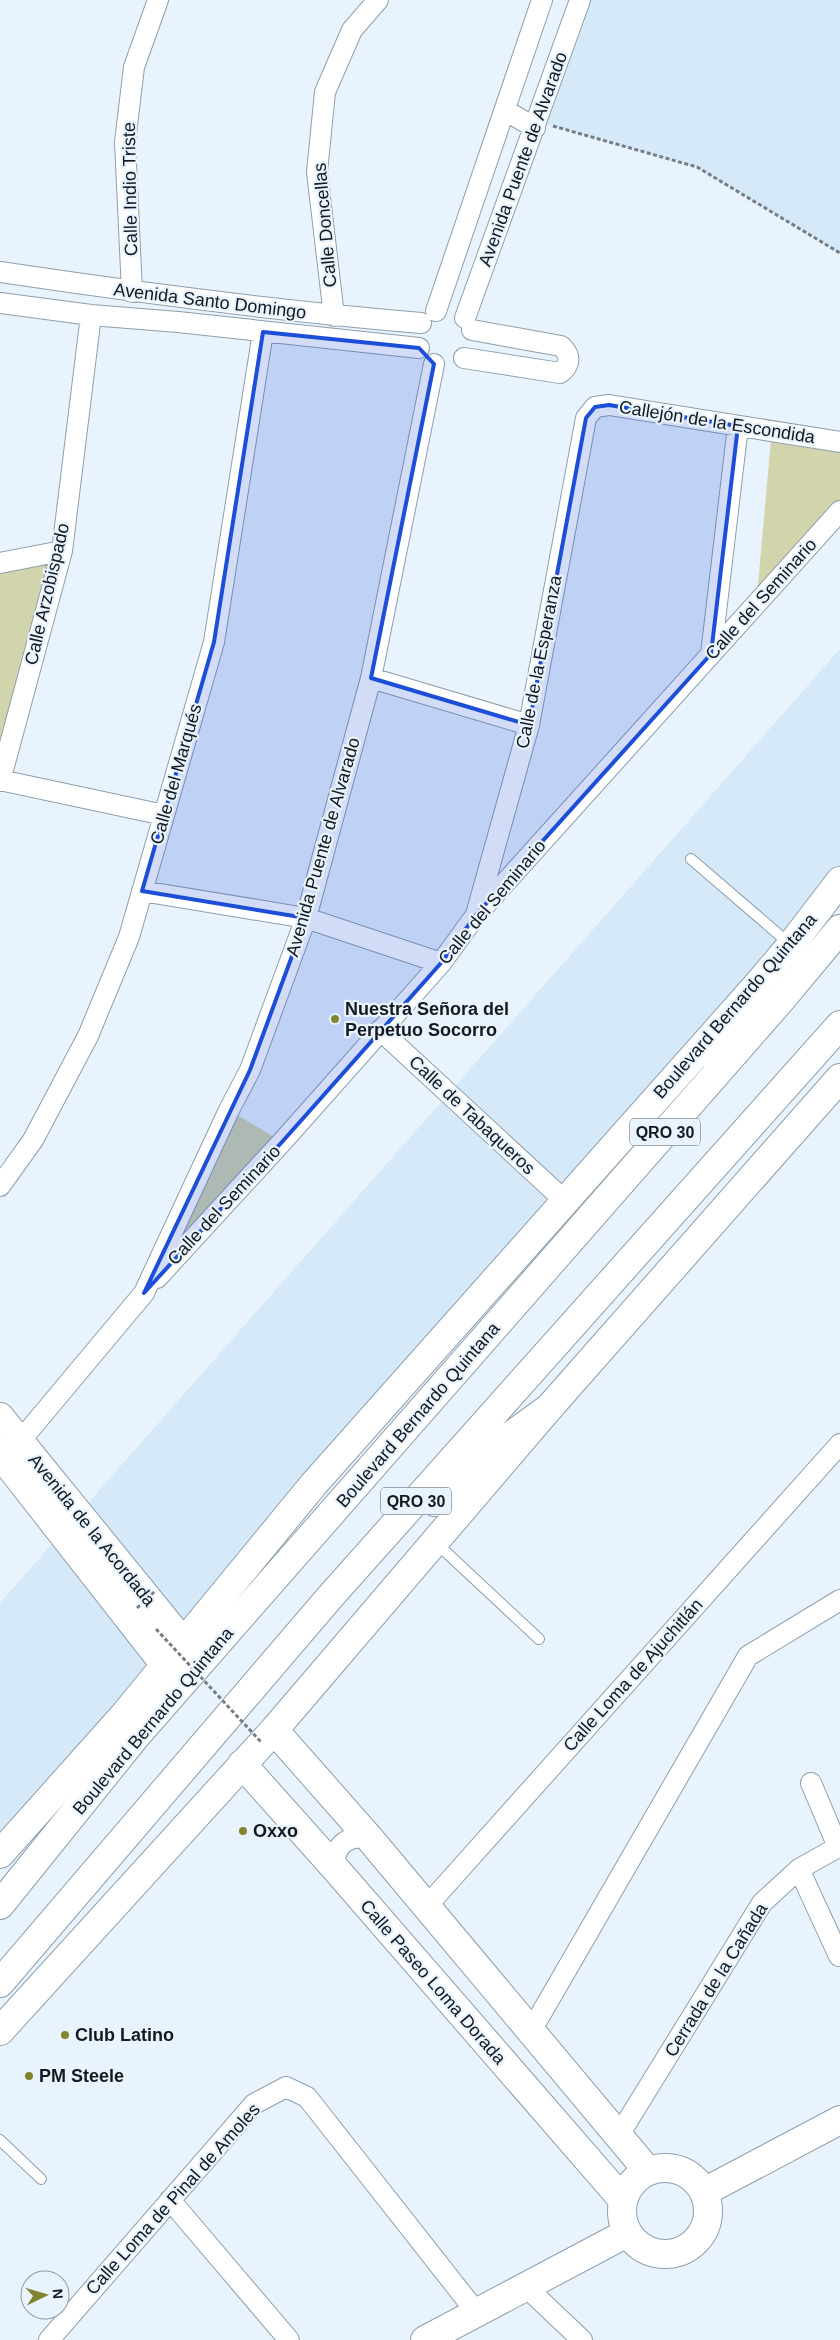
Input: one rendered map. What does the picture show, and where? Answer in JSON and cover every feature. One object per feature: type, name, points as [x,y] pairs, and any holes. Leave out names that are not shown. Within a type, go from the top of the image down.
[{"type":"main road","name":"Boulevard Bernardo Quintana","points":[[0,1854],[125,1714],[313,1485],[564,1200],[759,983],[840,881]]},
{"type":"main road","name":"Boulevard Bernardo Quintana","points":[[0,1905],[136,1736],[840,928]]},
{"type":"main road","points":[[488,1334],[503,1301],[717,1051],[759,983]]},
{"type":"main road","name":"QRO 30","points":[[0,1983],[330,1597],[840,1025]]},
{"type":"main road","points":[[0,2031],[268,1737],[549,1408],[840,1078]]},
{"type":"main road","points":[[330,1597],[494,1448],[549,1408]]},
{"type":"main road","name":"Avenida de la Acordada","points":[[0,1417],[6,1455],[165,1665]]},
{"type":"main road","name":"Avenida de la Acordada","points":[[6,1455],[183,1642]]},
{"type":"main road","points":[[268,1737],[370,1839],[648,2171]]},
{"type":"main road","name":"Calle Paseo Loma Dorada","points":[[242,1764],[334,1867],[623,2200]]},
{"type":"main road","points":[[704,2192],[840,2120]]},
{"type":"main road","points":[[664,2168],[680,2170],[694,2179],[704,2192],[708,2206],[707,2221],[701,2235],[691,2246],[678,2253],[663,2255],[649,2252],[636,2244],[627,2233],[622,2217],[623,2200],[632,2182],[648,2171],[664,2168]]},
{"type":"main road","points":[[425,2340],[627,2233]]},
{"type":"street","name":"Calle Indio Triste","points":[[132,292],[125,142],[134,67],[158,0]]},
{"type":"street","name":"Calle Doncellas","points":[[334,316],[317,172],[326,92],[352,30],[378,0]]},
{"type":"street","name":"Avenida Puente de Alvarado","points":[[436,311],[542,0]]},
{"type":"street","name":"Avenida Puente de Alvarado","points":[[468,324],[580,0]]},
{"type":"street","points":[[505,110],[536,125]]},
{"type":"street","name":"Avenida Santo Domingo","points":[[0,272],[132,292],[334,316],[421,323]]},
{"type":"street","name":"Avenida Santo Domingo","points":[[0,304],[91,316],[418,348]]},
{"type":"street","points":[[436,311],[457,312],[468,324],[472,340],[470,350],[464,358],[455,364],[444,366],[434,364],[427,360],[418,348],[417,340],[421,323],[436,311]]},
{"type":"street","name":"Calle Arzobispado","points":[[0,780],[62,551],[91,316]]},
{"type":"street","points":[[464,358],[560,373],[566,369],[569,361],[567,352],[561,346],[468,324]]},
{"type":"street","name":"Calle del Marqués","points":[[0,1186],[33,1140],[88,1036],[129,937],[214,642],[263,332]]},
{"type":"street","name":"Avenida Puente de Alvarado","points":[[6,1455],[144,1293],[229,1110],[250,1070],[306,918],[370,678],[434,364]]},
{"type":"street","name":"Callejón de la Escondida","points":[[594,407],[609,405],[840,442]]},
{"type":"street","name":"Calle de la Esperanza","points":[[476,916],[529,725],[586,418],[594,407]]},
{"type":"street","points":[[711,654],[738,426]]},
{"type":"street","name":"Calle del Seminario","points":[[144,1293],[282,1142],[441,963],[476,916],[840,511]]},
{"type":"street","points":[[0,563],[62,551]]},
{"type":"street","points":[[370,678],[529,725]]},
{"type":"street","points":[[0,780],[164,815]]},
{"type":"street","points":[[142,890],[306,918],[441,963]]},
{"type":"street","name":"Calle de Tabaqueros","points":[[380,1030],[564,1200]]},
{"type":"street","name":"Calle Loma de Ajuchitlán","points":[[426,1906],[840,1444]]},
{"type":"street","points":[[531,2031],[748,1656],[840,1600]]},
{"type":"street","points":[[811,1783],[839,1846]]},
{"type":"street","points":[[334,1867],[334,1857],[338,1848],[345,1841],[353,1837],[370,1839]]},
{"type":"street","name":"Cerrada de la Cañada","points":[[618,2135],[762,1902],[799,1869],[839,1846]]},
{"type":"street","points":[[799,1869],[838,1956]]},
{"type":"street","name":"Calle Loma de Pinal de Amoles","points":[[49,2340],[254,2104],[286,2088],[307,2097],[477,2313]]},
{"type":"street","points":[[170,2200],[289,2340]]},
{"type":"street","points":[[525,2286],[582,2340]]},
{"type":"lane","points":[[691,859],[791,945]]},
{"type":"lane","points":[[435,1542],[539,1638]]},
{"type":"lane","points":[[0,2140],[41,2179]]},
{"type":"path","points":[[536,125],[697,167],[840,253]]},
{"type":"path","points":[[137,1608],[156,1590]]},
{"type":"path","points":[[156,1629],[268,1737]]},
{"type":"highlighted area","points":[[263,332],[419,348],[434,364],[371,678],[529,725],[586,418],[595,407],[609,405],[738,426],[711,654],[476,915],[441,963],[282,1142],[144,1293],[250,1070],[306,918],[142,891],[214,642]]},
{"type":"shaded area","points":[[580,0],[840,0],[840,253],[697,167],[538,122]]},
{"type":"shaded area","points":[[840,649],[840,881],[0,1854],[0,1603]]},
{"type":"green space","points":[[772,428],[840,441],[840,512],[756,607]]},
{"type":"green space","points":[[62,551],[0,781],[0,563]]},
{"type":"green space","points":[[229,1110],[282,1142],[144,1293]]},
{"type":"place","name":"Nuestra Señora del Perpetuo Socorro","points":[[335,1019]]},
{"type":"place","name":"Oxxo","points":[[243,1831]]},
{"type":"place","name":"Club Latino","points":[[65,2035]]},
{"type":"place","name":"PM Steele","points":[[29,2076]]}]
